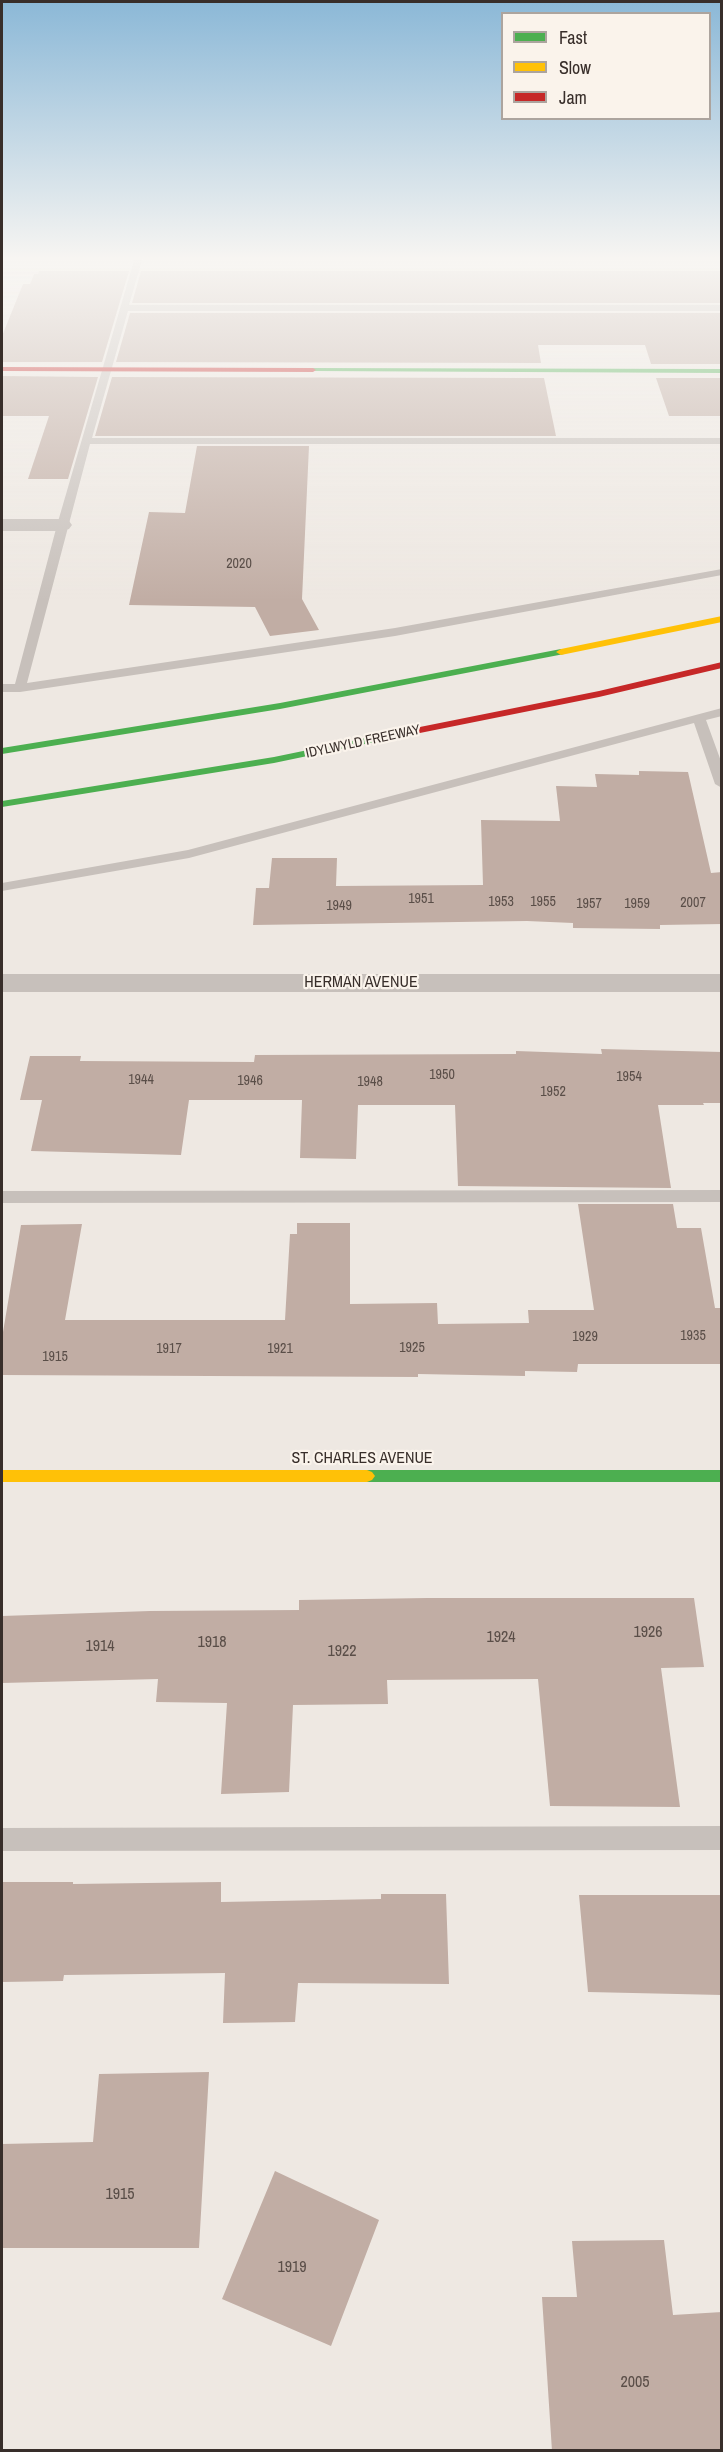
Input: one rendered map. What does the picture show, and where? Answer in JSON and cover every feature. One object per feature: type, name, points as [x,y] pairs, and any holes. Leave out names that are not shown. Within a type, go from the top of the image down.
[{"type":"main road","points":[[2,751],[292,704],[722,619]]},
{"type":"main road","name":"IDYLWYLD FREEWAY","points":[[2,804],[274,760],[599,694],[722,665]]},
{"type":"main road","name":"ST. CHARLES AVENUE","points":[[2,1476],[722,1476]]},
{"type":"street","points":[[2,525],[62,525]]},
{"type":"street","name":"HERMAN AVENUE","points":[[2,983],[722,983]]},
{"type":"lane","points":[[20,688],[62,525],[106,371]]},
{"type":"lane","points":[[87,441],[722,441]]},
{"type":"lane","points":[[2,688],[20,688],[395,632],[722,572]]},
{"type":"lane","points":[[2,887],[189,854],[722,712]]},
{"type":"lane","points":[[699,718],[722,784]]},
{"type":"lane","points":[[2,1197],[722,1196]]},
{"type":"lane","points":[[2,1840],[722,1838]]},
{"type":"building","points":[[2,376],[98,377],[68,479],[28,479],[49,416],[2,416]]},
{"type":"building","points":[[112,377],[544,378],[556,436],[95,436]]},
{"type":"building","points":[[656,378],[722,378],[722,416],[669,416]]},
{"type":"building","points":[[197,446],[309,446],[302,599],[319,630],[270,636],[255,607],[129,605],[149,512],[185,513]]},
{"type":"building","points":[[639,771],[688,772],[711,873],[722,872],[722,924],[660,925],[660,929],[573,928],[573,923],[527,921],[253,925],[256,888],[269,888],[272,858],[337,858],[336,886],[483,885],[481,820],[560,821],[556,786],[597,787],[595,774],[639,775]]},
{"type":"building","points":[[601,1049],[722,1052],[722,1103],[658,1105],[671,1188],[458,1186],[455,1105],[358,1105],[356,1159],[300,1158],[302,1100],[189,1100],[181,1155],[31,1151],[42,1100],[20,1100],[30,1056],[81,1056],[80,1061],[254,1062],[255,1055],[516,1054],[516,1051],[602,1054]]},
{"type":"building","points":[[578,1204],[673,1204],[677,1228],[701,1228],[715,1308],[722,1308],[722,1364],[578,1364],[577,1372],[525,1371],[525,1376],[2,1375],[2,1338],[21,1225],[82,1224],[65,1320],[285,1320],[290,1234],[297,1234],[297,1223],[350,1223],[350,1304],[437,1303],[438,1324],[529,1323],[528,1310],[594,1310]]},
{"type":"building","points":[[694,1598],[704,1667],[661,1668],[680,1807],[550,1806],[538,1679],[387,1680],[388,1704],[293,1705],[289,1792],[221,1794],[227,1703],[156,1702],[158,1679],[2,1683],[2,1616],[150,1611],[299,1610],[299,1600]]},
{"type":"building","points":[[2,1882],[73,1882],[73,1884],[221,1882],[221,1902],[381,1899],[381,1894],[446,1894],[449,1984],[298,1983],[295,2022],[223,2023],[225,1973],[64,1975],[63,1981],[2,1982]]},
{"type":"building","points":[[579,1895],[722,1895],[722,1995],[588,1992]]},
{"type":"building","points":[[209,2072],[199,2248],[2,2248],[2,2144],[93,2142],[99,2074]]},
{"type":"building","points":[[275,2171],[379,2220],[331,2346],[222,2299]]},
{"type":"building","points":[[664,2240],[673,2315],[722,2312],[722,2451],[552,2451],[542,2297],[577,2297],[572,2241]]},
{"type":"traffic: fast","points":[[2,751],[280,706],[561,652]]},
{"type":"traffic: fast","points":[[2,804],[274,760],[400,734]]},
{"type":"traffic: fast","points":[[367,1476],[722,1476]]},
{"type":"traffic: slow","points":[[561,652],[722,619]]},
{"type":"traffic: slow","points":[[2,1476],[367,1476]]},
{"type":"traffic: jam","points":[[400,734],[599,694],[722,665]]}]
